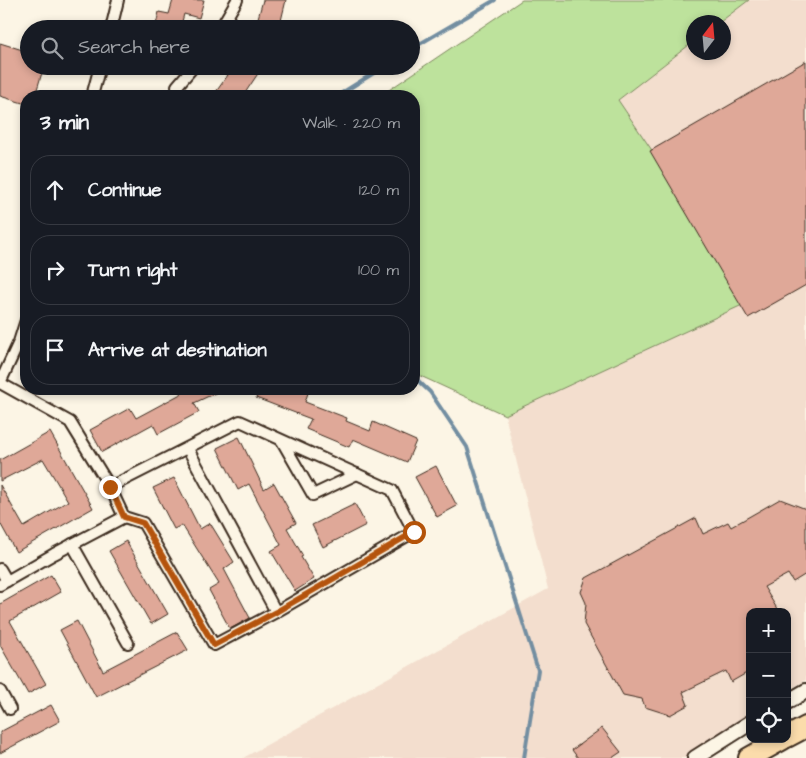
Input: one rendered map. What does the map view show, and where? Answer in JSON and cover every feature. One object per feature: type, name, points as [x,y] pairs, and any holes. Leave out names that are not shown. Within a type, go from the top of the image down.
[{"type":"highway","points":[[791,735],[806,727]]},
{"type":"highway","points":[[750,758],[776,743]]},
{"type":"street","points":[[113,20],[118,0]]},
{"type":"street","points":[[225,20],[237,0]]},
{"type":"street","points":[[94,90],[98,75]]},
{"type":"street","points":[[177,86],[186,75]]},
{"type":"street","points":[[20,339],[0,383],[20,394]]},
{"type":"street","points":[[22,395],[70,422],[110,487],[124,517]]},
{"type":"street","points":[[0,569],[4,583],[124,517],[143,523],[214,645],[276,612],[414,532],[392,490],[240,421],[110,487]]},
{"type":"street","points":[[282,441],[313,495],[357,474]]},
{"type":"street","points":[[188,449],[276,612]]},
{"type":"street","points":[[72,544],[128,643]]},
{"type":"street","points":[[0,691],[10,709]]},
{"type":"street","points":[[791,700],[806,691]]},
{"type":"street","points":[[695,758],[746,726]]},
{"type":"shaded area","points":[[749,0],[806,0],[806,680],[791,689],[791,608],[746,608],[746,719],[689,758],[243,758],[548,589],[505,415],[753,300],[618,100],[686,47],[686,60],[731,60],[731,15],[729,15]]},
{"type":"green space","points":[[522,0],[749,0],[729,15],[686,15],[686,47],[618,100],[753,300],[505,415],[420,376],[420,90],[389,90],[411,75],[420,75],[420,69]]},
{"type":"building","points":[[173,0],[204,0],[199,18],[184,14],[182,20],[157,20],[159,12],[169,14]]},
{"type":"building","points":[[263,0],[286,0],[281,20],[257,20]]},
{"type":"building","points":[[0,43],[20,49],[20,75],[41,75],[37,90],[20,90],[20,102],[0,96]]},
{"type":"building","points":[[806,61],[806,285],[748,318],[650,151]]},
{"type":"building","points":[[228,75],[257,75],[247,90],[217,90]]},
{"type":"building","points":[[179,395],[211,395],[194,403],[199,412],[158,434],[153,424],[102,452],[90,430],[130,408],[136,418]]},
{"type":"building","points":[[257,395],[307,395],[305,402],[347,418],[346,421],[370,431],[373,422],[416,441],[407,462],[353,439],[349,447],[306,429],[311,419],[256,398]]},
{"type":"building","points":[[50,432],[93,508],[16,552],[0,523],[0,485],[24,527],[68,501],[43,459],[0,481],[0,460]]},
{"type":"building","points":[[239,437],[264,489],[274,483],[296,523],[287,528],[314,579],[295,591],[271,551],[281,545],[249,484],[238,490],[217,448]]},
{"type":"building","points":[[436,466],[457,506],[437,517],[415,477]]},
{"type":"building","points":[[174,478],[200,529],[210,523],[234,562],[224,569],[250,618],[230,629],[209,590],[219,584],[182,525],[174,529],[153,488]]},
{"type":"building","points":[[780,499],[806,509],[806,574],[793,582],[788,574],[764,587],[777,608],[746,608],[746,673],[731,682],[726,671],[683,692],[688,705],[670,715],[645,707],[642,699],[623,695],[584,624],[586,603],[581,592],[586,578],[696,518],[703,534],[728,522],[731,527]]},
{"type":"building","points":[[355,504],[366,525],[323,547],[312,525]]},
{"type":"building","points":[[126,541],[168,614],[151,624],[109,551]]},
{"type":"building","points":[[51,575],[61,592],[10,621],[46,684],[28,694],[0,645],[0,604]]},
{"type":"building","points":[[77,621],[103,671],[177,632],[188,650],[96,697],[60,630]]},
{"type":"building","points":[[51,705],[60,721],[0,753],[0,732]]},
{"type":"building","points":[[602,728],[621,752],[612,758],[578,758],[572,750]]},
{"type":"waterway","points":[[420,44],[495,0]]},
{"type":"waterway","points":[[347,90],[371,75]]},
{"type":"waterway","points":[[420,383],[430,392],[467,447],[538,670],[524,758]]},
{"type":"route","points":[[110,487],[124,517],[143,523],[214,645],[276,612],[414,532]]}]
